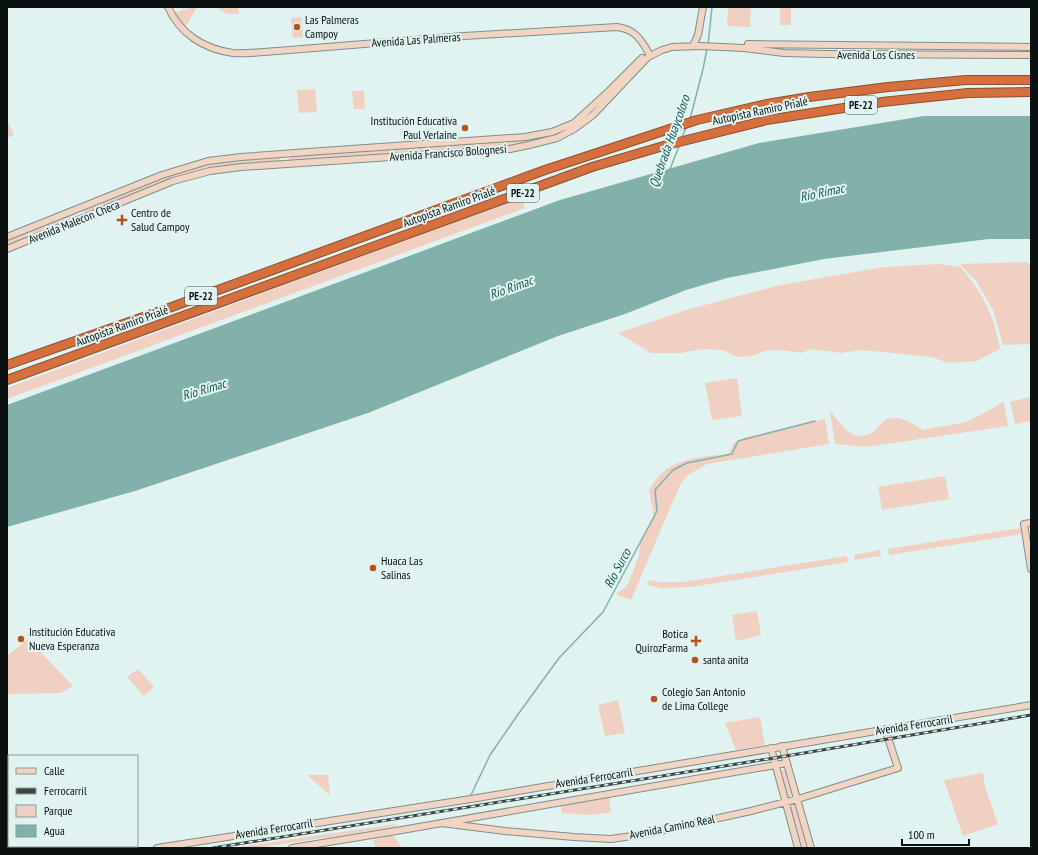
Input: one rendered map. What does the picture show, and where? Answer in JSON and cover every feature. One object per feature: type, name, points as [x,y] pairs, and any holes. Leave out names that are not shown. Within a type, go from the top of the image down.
[{"type":"highway","name":"Autopista Ramiro Prialé","points":[[7,365],[169,308],[545,170],[697,120],[767,104],[888,87],[966,80],[1031,80]]},
{"type":"highway","points":[[1013,80],[1010,87],[1014,92]]},
{"type":"highway","name":"Autopista Ramiro Prialé","points":[[7,380],[592,167],[667,145],[766,120],[882,102],[963,94],[1031,92]]},
{"type":"street","name":"Avenida Las Palmeras","points":[[168,7],[176,22],[192,38],[212,48],[234,53],[540,31],[617,27],[625,28],[636,34],[648,52]]},
{"type":"street","points":[[703,7],[697,45],[721,45]]},
{"type":"street","name":"Avenida Francisco Bolognesi","points":[[162,175],[208,161],[241,157],[525,137],[546,134],[574,123],[595,105],[648,52],[667,45],[697,45]]},
{"type":"street","name":"Avenida Francisco Bolognesi","points":[[163,185],[210,171],[241,167],[510,149],[557,138],[584,123],[645,60],[656,52],[672,47],[697,45]]},
{"type":"street","name":"Avenida Los Cisnes","points":[[721,45],[1031,47]]},
{"type":"street","name":"Avenida Los Cisnes","points":[[721,45],[796,54],[1031,55]]},
{"type":"street","points":[[923,46],[919,50],[923,55]]},
{"type":"street","name":"Avenida Malecon Checa","points":[[7,237],[162,175]]},
{"type":"street","name":"Avenida Malecon Checa","points":[[7,249],[163,185]]},
{"type":"street","points":[[1029,524],[1028,534],[1031,569]]},
{"type":"street","name":"Avenida Ferrocarril","points":[[157,848],[464,800],[1031,705]]},
{"type":"street","name":"Avenida Camino Real","points":[[441,823],[512,832],[611,839],[646,834],[751,812],[898,768],[885,729]]},
{"type":"street","points":[[782,746],[811,848]]},
{"type":"street","points":[[771,748],[798,848]]},
{"type":"street","name":"Avenida Ferrocarril","points":[[292,848],[314,846],[787,763]]},
{"type":"green space","points":[[192,7],[197,7],[185,28],[173,13]]},
{"type":"green space","points":[[220,7],[238,7],[239,14],[227,14],[219,9]]},
{"type":"green space","points":[[728,7],[751,7],[750,27],[727,26]]},
{"type":"green space","points":[[780,7],[791,7],[791,25],[780,25]]},
{"type":"green space","name":"Las Palmeras Campoy","points":[[301,17],[303,37],[293,38],[291,18]]},
{"type":"green space","points":[[315,89],[317,112],[299,113],[297,90]]},
{"type":"green space","points":[[352,91],[364,91],[365,109],[354,109]]},
{"type":"green space","points":[[607,97],[590,116],[559,135],[508,147],[289,162],[291,155],[558,132]]},
{"type":"green space","points":[[7,120],[14,135],[7,138]]},
{"type":"green space","points":[[279,155],[281,161],[278,163],[200,172],[85,215],[83,209],[148,182],[209,164]]},
{"type":"green space","points":[[522,197],[525,208],[7,399],[7,388]]},
{"type":"green space","points":[[74,212],[76,217],[75,220],[7,246],[7,239]]},
{"type":"green space","points":[[1027,262],[1031,266],[1031,344],[1003,345],[993,310],[977,282],[960,264]]},
{"type":"green space","points":[[939,264],[961,267],[976,286],[991,315],[1000,349],[977,361],[948,363],[932,357],[861,350],[841,353],[812,349],[801,353],[783,350],[764,351],[752,356],[737,357],[723,350],[703,349],[681,353],[651,353],[618,333],[686,310],[780,285],[884,267]]},
{"type":"green space","points":[[737,378],[742,416],[712,420],[705,383]]},
{"type":"green space","points":[[1031,397],[1031,421],[1015,424],[1010,402]]},
{"type":"green space","points":[[1001,403],[1004,403],[1008,426],[866,447],[835,444],[830,410],[842,426],[852,434],[858,436],[873,432],[883,422],[893,418],[902,419],[923,430],[966,422]]},
{"type":"green space","points":[[825,419],[829,444],[707,464],[688,475],[681,483],[631,600],[617,595],[617,593],[626,587],[629,582],[639,555],[641,538],[653,518],[649,490],[656,479],[665,471],[673,465],[693,458],[728,454],[734,443],[746,437]]},
{"type":"green space","points":[[945,476],[949,499],[882,510],[878,487]]},
{"type":"green space","points":[[1020,528],[1022,534],[889,555],[888,549]]},
{"type":"green space","points":[[880,550],[881,556],[855,560],[854,555]]},
{"type":"green space","points":[[847,556],[848,562],[691,587],[661,588],[647,585],[649,580],[658,582],[683,582]]},
{"type":"green space","points":[[757,611],[761,635],[736,641],[732,615]]},
{"type":"green space","points":[[28,639],[73,686],[61,693],[7,694],[7,656]]},
{"type":"green space","points":[[138,669],[154,687],[144,696],[127,677]]},
{"type":"green space","points":[[618,700],[625,733],[605,736],[598,705]]},
{"type":"green space","points":[[760,717],[765,745],[736,750],[725,723]]},
{"type":"green space","points":[[783,769],[785,770],[792,797],[788,799],[781,772]]},
{"type":"green space","points":[[983,773],[985,787],[998,824],[963,836],[944,780]]},
{"type":"green space","points":[[307,775],[328,775],[330,795]]},
{"type":"green space","points":[[609,796],[611,812],[593,815],[562,813],[561,805]]},
{"type":"green space","points":[[792,805],[795,806],[807,848],[802,848],[790,808]]},
{"type":"green space","points":[[396,824],[396,827],[257,848],[232,848]]},
{"type":"green space","points":[[393,835],[402,848],[376,848],[373,840]]},
{"type":"water","name":"Río Rímac","points":[[924,116],[1031,116],[1031,239],[989,239],[824,259],[727,278],[686,290],[625,314],[558,336],[368,413],[135,491],[7,527],[7,405],[560,200],[759,143]]},
{"type":"waterway","name":"Quebrada Huaycoloro","points":[[708,45],[712,7]]},
{"type":"waterway","name":"Quebrada Huaycoloro","points":[[690,119],[707,49]]},
{"type":"waterway","name":"Quebrada Huaycoloro","points":[[682,137],[686,128]]},
{"type":"waterway","name":"Quebrada Huaycoloro","points":[[670,169],[680,144]]},
{"type":"waterway","name":"Río Surco","points":[[471,795],[490,755],[519,713],[559,658],[603,612],[657,511],[655,490],[673,470],[687,463],[732,454],[738,441],[815,421]]},
{"type":"railway","points":[[213,848],[1031,715]]},
{"type":"place","name":"Las Palmeras Campoy","points":[[297,27]]},
{"type":"place","name":"Institución Educativa Paul Verlaine","points":[[465,128]]},
{"type":"place","name":"Centro de Salud Campoy","points":[[122,220]]},
{"type":"place","name":"Huaca Las Salinas","points":[[373,568]]},
{"type":"place","name":"Institución Educativa Nueva Esperanza","points":[[21,639]]},
{"type":"place","name":"Botica QuirozFarma","points":[[696,641]]},
{"type":"place","name":"santa anita","points":[[695,660]]},
{"type":"place","name":"Colegio San Antonio de Lima College","points":[[654,699]]}]
